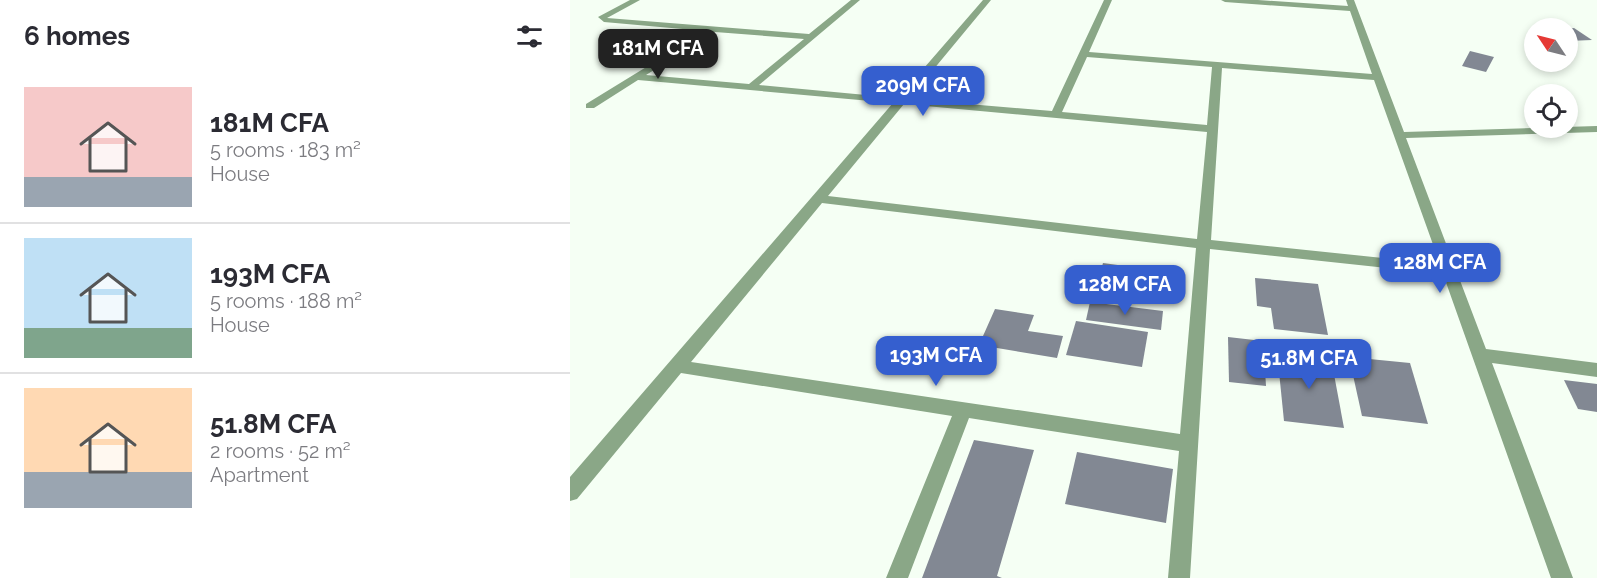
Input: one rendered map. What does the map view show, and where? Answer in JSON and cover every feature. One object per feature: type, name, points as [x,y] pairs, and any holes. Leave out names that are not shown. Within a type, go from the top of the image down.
[{"type":"street","points":[[636,0],[602,17],[604,20],[811,38]]},
{"type":"street","points":[[750,88],[856,0]]},
{"type":"street","points":[[570,492],[987,0]]},
{"type":"street","points":[[1056,115],[1108,0]]},
{"type":"street","points":[[1225,0],[1352,4],[1562,578]]},
{"type":"street","points":[[590,106],[712,30]]},
{"type":"street","points":[[1083,54],[1378,77]]},
{"type":"street","points":[[1179,578],[1217,65]]},
{"type":"street","points":[[636,77],[1212,129]]},
{"type":"street","points":[[1399,135],[1597,129]]},
{"type":"street","points":[[818,199],[1079,231],[1449,270]]},
{"type":"street","points":[[1480,355],[1597,370]]},
{"type":"street","points":[[676,366],[870,398],[964,409],[1189,444]]},
{"type":"street","points":[[897,578],[964,409]]},
{"type":"building","points":[[1578,31],[1592,40],[1578,41]]},
{"type":"building","points":[[1470,51],[1494,57],[1486,72],[1462,66]]},
{"type":"building","points":[[1103,263],[1169,272],[1164,304],[1094,294]]},
{"type":"building","points":[[1255,278],[1318,284],[1328,335],[1274,329],[1271,308],[1257,306]]},
{"type":"building","points":[[1090,302],[1163,311],[1161,330],[1086,320]]},
{"type":"building","points":[[995,309],[1034,315],[1028,331],[1063,336],[1057,358],[979,345]]},
{"type":"building","points":[[1076,321],[1148,332],[1142,367],[1066,355]]},
{"type":"building","points":[[1228,337],[1263,341],[1266,386],[1229,382]]},
{"type":"building","points":[[1277,352],[1331,358],[1344,428],[1284,421]]},
{"type":"building","points":[[1349,357],[1410,363],[1428,424],[1362,416]]},
{"type":"building","points":[[1564,380],[1597,384],[1597,412],[1578,409]]},
{"type":"building","points":[[974,440],[1034,450],[997,576],[1002,578],[922,578]]},
{"type":"building","points":[[1077,452],[1173,469],[1166,523],[1065,504]]}]
